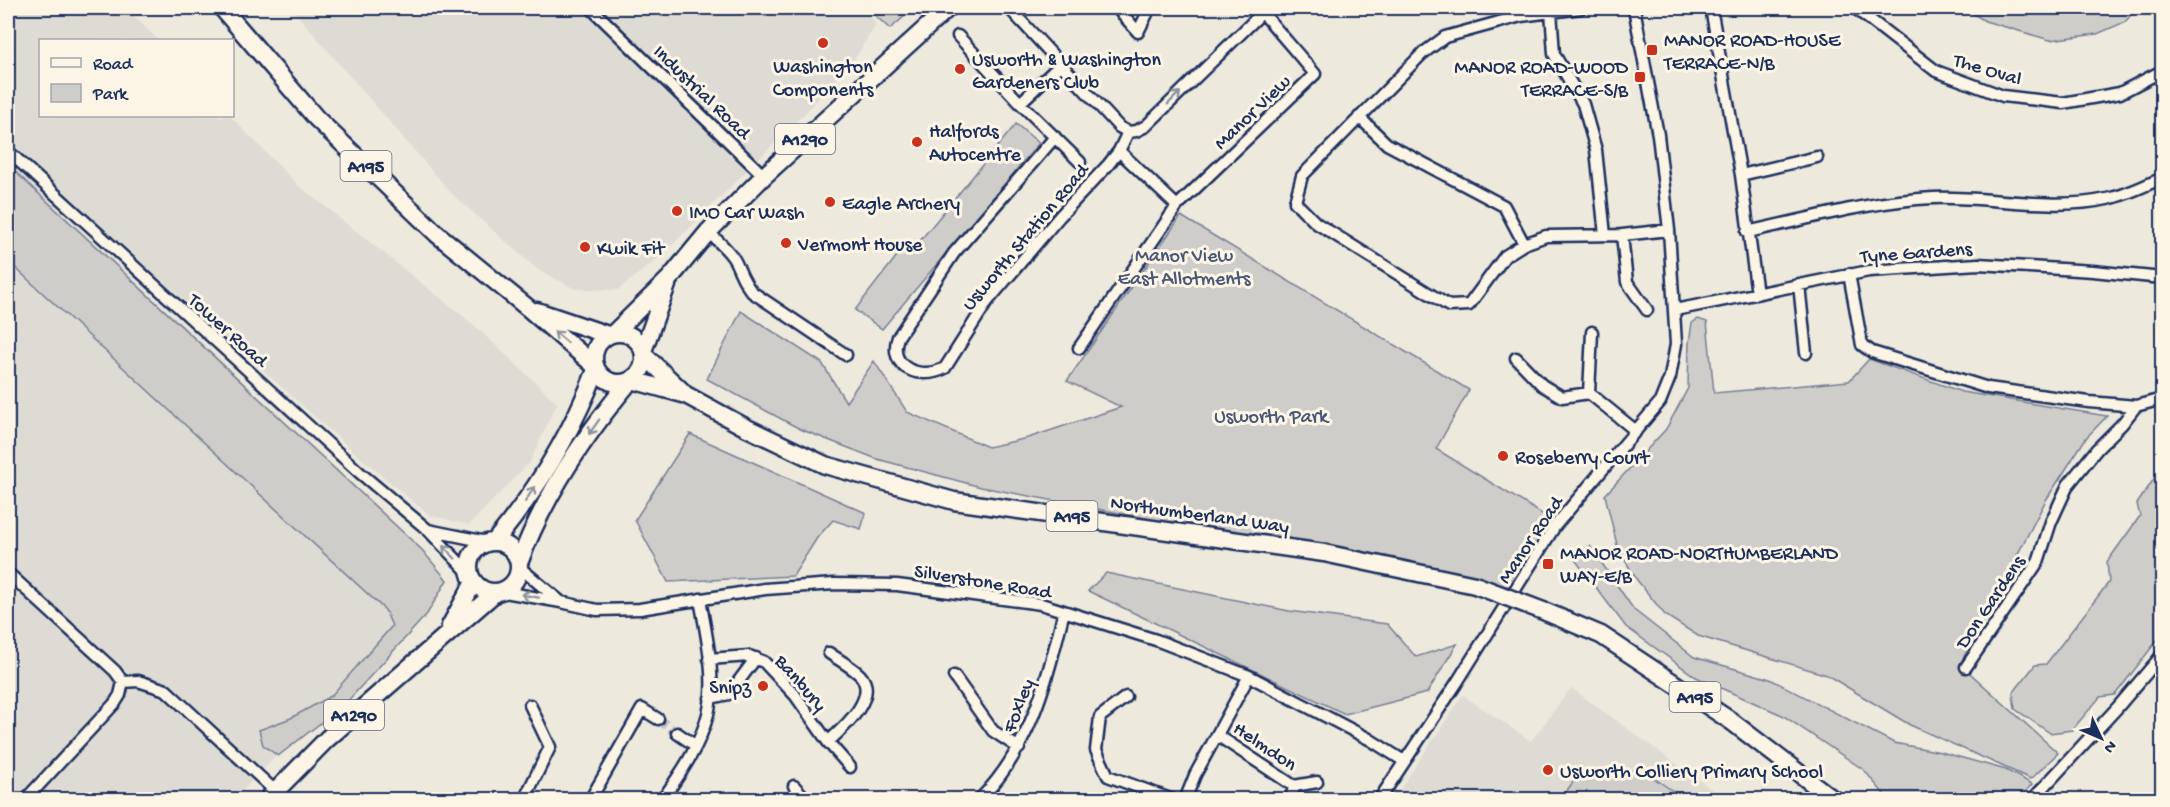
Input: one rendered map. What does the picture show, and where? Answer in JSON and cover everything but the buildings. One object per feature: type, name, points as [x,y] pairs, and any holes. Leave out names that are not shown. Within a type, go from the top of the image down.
[{"type":"main road","name":"A195","points":[[222,8],[316,118],[437,234],[528,308],[601,376],[615,383],[631,380]]},
{"type":"main road","name":"A1290","points":[[611,334],[670,278],[708,232],[764,176],[937,11]]},
{"type":"main road","name":"A1290","points":[[643,353],[670,278]]},
{"type":"main road","name":"A195","points":[[528,308],[611,334],[628,335],[640,344],[643,353]]},
{"type":"main road","points":[[595,368],[593,359],[597,345],[611,334]]},
{"type":"main road","points":[[631,380],[642,369],[643,353]]},
{"type":"main road","name":"Northumberland Way","points":[[643,353],[686,395]]},
{"type":"main road","name":"A1290","points":[[446,635],[472,578],[470,558],[479,546],[491,542],[522,506],[566,436],[581,407],[595,368]]},
{"type":"main road","name":"A1290","points":[[271,795],[327,739],[497,591],[510,586],[515,581],[533,527],[547,499],[594,426],[631,380]]},
{"type":"main road","name":"Northumberland Way","points":[[631,380],[686,395],[745,427],[825,465],[954,501],[1324,553],[1474,585],[1601,635],[1731,722],[1834,800]]},
{"type":"main road","points":[[491,542],[502,542],[513,550],[519,565]]},
{"type":"main road","points":[[472,578],[487,591],[497,591]]},
{"type":"street","name":"Industrial Road","points":[[591,8],[764,176]]},
{"type":"street","points":[[1009,8],[1119,126],[1128,132],[1146,126],[1264,10]]},
{"type":"street","points":[[1117,8],[1138,32],[1147,14],[1142,8]]},
{"type":"street","points":[[1581,8],[1521,16],[1445,37],[1422,54],[1302,176],[1296,202],[1316,223],[1449,306],[1469,305],[1505,256],[1524,244],[1546,236],[1622,235],[1669,230]]},
{"type":"street","name":"Manor Road","points":[[1379,800],[1556,526],[1660,402],[1670,377],[1676,344],[1669,230],[1658,135],[1634,8]]},
{"type":"street","points":[[1712,8],[1741,175],[1756,294]]},
{"type":"street","name":"The Oval","points":[[1855,8],[1936,71],[2003,96],[2062,103],[2120,93],[2163,71]]},
{"type":"street","name":"Manor View","points":[[1177,206],[1315,74],[1264,10]]},
{"type":"street","points":[[1551,11],[1554,54],[1582,104],[1596,150],[1605,235]]},
{"type":"street","points":[[957,36],[1080,162]]},
{"type":"street","points":[[1020,103],[1061,64]]},
{"type":"street","points":[[1359,117],[1387,144],[1504,206],[1524,244]]},
{"type":"street","name":"Usworth Station Road","points":[[1055,137],[954,253],[898,337],[894,346],[898,359],[913,371],[925,374],[935,373],[945,368],[1006,278],[1119,152],[1128,132]]},
{"type":"street","name":"Tower Road","points":[[8,152],[360,472],[428,530],[472,578]]},
{"type":"street","points":[[1079,348],[1177,206],[1119,152]]},
{"type":"street","points":[[1741,175],[1817,158]]},
{"type":"street","points":[[1748,232],[1870,205],[1933,198],[2064,204],[2105,200],[2126,194],[2163,178]]},
{"type":"street","points":[[708,232],[729,252],[744,283],[752,292],[846,354]]},
{"type":"street","points":[[1622,235],[1627,282],[1647,310]]},
{"type":"street","name":"Tyne Gardens","points":[[1675,310],[1869,271],[1978,264],[2163,278]]},
{"type":"street","points":[[1849,274],[1862,345],[1872,352],[1988,388],[2136,406],[2163,399]]},
{"type":"street","points":[[1799,284],[1806,353]]},
{"type":"street","points":[[1589,393],[1592,332]]},
{"type":"street","points":[[1516,358],[1542,386],[1563,398],[1589,393],[1636,431]]},
{"type":"street","name":"Don Gardens","points":[[1966,667],[2038,562],[2050,522],[2068,485],[2136,406]]},
{"type":"street","name":"Tower Road","points":[[428,530],[491,542]]},
{"type":"street","name":"Silverstone Road","points":[[519,565],[561,602]]},
{"type":"street","points":[[8,573],[115,670],[123,682],[120,695],[115,703],[25,800]]},
{"type":"street","name":"Silverstone Road","points":[[497,591],[597,610],[640,609],[765,589],[834,584],[897,585],[1041,604],[1156,640],[1250,676],[1369,739],[1404,761]]},
{"type":"street","points":[[662,800],[687,764],[708,713],[710,659],[700,599]]},
{"type":"street","name":"Foxley","points":[[979,800],[1003,773],[1019,748],[1041,695],[1064,611]]},
{"type":"street","points":[[828,742],[859,712],[866,687],[861,676],[829,653]]},
{"type":"street","name":"Banbury","points":[[710,659],[738,655],[764,662],[795,695],[828,742],[850,766]]},
{"type":"street","points":[[2032,800],[2163,655]]},
{"type":"street","points":[[710,698],[729,694],[756,658]]},
{"type":"street","points":[[954,676],[993,731],[1019,748]]},
{"type":"street","name":"Helmdon","points":[[1185,800],[1195,775],[1250,676]]},
{"type":"street","points":[[123,682],[138,681],[166,690],[271,795]]},
{"type":"street","points":[[1126,697],[1100,717],[1096,750],[1108,776],[1173,800]]},
{"type":"street","points":[[524,800],[550,747],[530,705]]},
{"type":"street","points":[[590,800],[642,709],[658,719]]},
{"type":"street","points":[[677,733],[696,746]]},
{"type":"street","name":"Helmdon","points":[[1218,735],[1294,786],[1317,782]]},
{"type":"street","points":[[794,786],[807,800]]},
{"type":"street","name":"Helmdon","points":[[1291,800],[1294,786]]},
{"type":"shaded area","points":[[8,8],[126,8],[157,39],[39,39],[39,117],[231,117],[298,185],[473,324],[557,403],[530,462],[469,525],[429,515],[360,457],[8,143]]},
{"type":"shaded area","points":[[291,8],[865,8],[876,25],[853,61],[803,115],[661,256],[618,290],[575,289],[538,270],[452,194]]},
{"type":"shaded area","points":[[8,162],[425,551],[438,581],[366,665],[234,799],[8,799]]},
{"type":"shaded area","name":"Usworth Colliery Primary School","points":[[1571,688],[1725,799],[1393,800],[1463,695],[1531,741]]},
{"type":"green space","points":[[867,8],[914,8],[890,29]]},
{"type":"green space","points":[[1964,8],[2137,8],[2125,22],[2097,34],[2050,40],[1985,21]]},
{"type":"green space","points":[[1016,124],[1039,143],[882,329],[855,310],[907,243],[914,248]]},
{"type":"green space","points":[[8,165],[422,550],[447,580],[427,614],[345,704],[278,756],[263,745],[259,730],[291,718],[331,696],[392,626],[385,610],[8,261]]},
{"type":"green space","name":"Usworth Park","points":[[1181,216],[1469,390],[1436,449],[1552,520],[1517,588],[981,487],[877,459],[800,429],[707,379],[741,311],[822,363],[846,402],[874,361],[907,412],[988,447],[1028,438],[1121,407],[1067,381]]},
{"type":"green space","points":[[1698,319],[1707,322],[1714,393],[1849,381],[1869,359],[1962,392],[2107,416],[2086,438],[2046,500],[1960,664],[2058,753],[2031,779],[1910,725],[1827,675],[1698,636],[1665,615],[1637,580],[1618,549],[1605,495],[1666,429],[1688,388],[1689,343],[1692,323]]},
{"type":"green space","points":[[690,434],[866,513],[861,529],[833,520],[817,538],[793,576],[668,582],[635,520]]},
{"type":"green space","points":[[2162,467],[2162,634],[2115,695],[2100,697],[2072,730],[2050,733],[2015,709],[2013,693],[2035,665],[2046,664],[2109,582],[2107,562],[2140,516],[2137,504]]},
{"type":"green space","points":[[1590,546],[1634,610],[1694,657],[1770,679],[1894,743],[1941,752],[2006,770],[2032,784],[2020,799],[1888,799],[1864,770],[1782,715],[1696,677],[1626,627],[1573,557]]},
{"type":"green space","points":[[1106,573],[1289,611],[1387,624],[1416,657],[1457,644],[1427,693],[1345,714],[1088,591]]},
{"type":"green space","points":[[1640,769],[1685,799],[1561,799],[1573,782]]},
{"type":"tunnel","points":[[658,719],[677,733]]},
{"type":"place","name":"Washington Components","points":[[823,43]]},
{"type":"place","name":"MANOR ROAD-HOUSE TERRACE-N/B","points":[[1652,50]]},
{"type":"place","name":"Usworth & Washington Gardeners Club","points":[[960,69]]},
{"type":"place","name":"MANOR ROAD-WOOD TERRACE-S/B","points":[[1640,77]]},
{"type":"place","name":"Halfords Autocentre","points":[[917,142]]},
{"type":"place","name":"Eagle Archery","points":[[830,202]]},
{"type":"place","name":"IMO Car Wash","points":[[677,211]]},
{"type":"place","name":"Vermont House","points":[[786,243]]},
{"type":"place","name":"Kwik Fit","points":[[585,247]]},
{"type":"place","name":"Roseberry Court","points":[[1503,456]]},
{"type":"place","name":"MANOR ROAD-NORTHUMBERLAND WAY-E/B","points":[[1548,564]]},
{"type":"place","name":"Snipz","points":[[763,686]]},
{"type":"place","name":"Usworth Colliery Primary School","points":[[1548,770]]},
{"type":"park label","name":"Manor View East Allotments","points":[[1184,266]]}]
